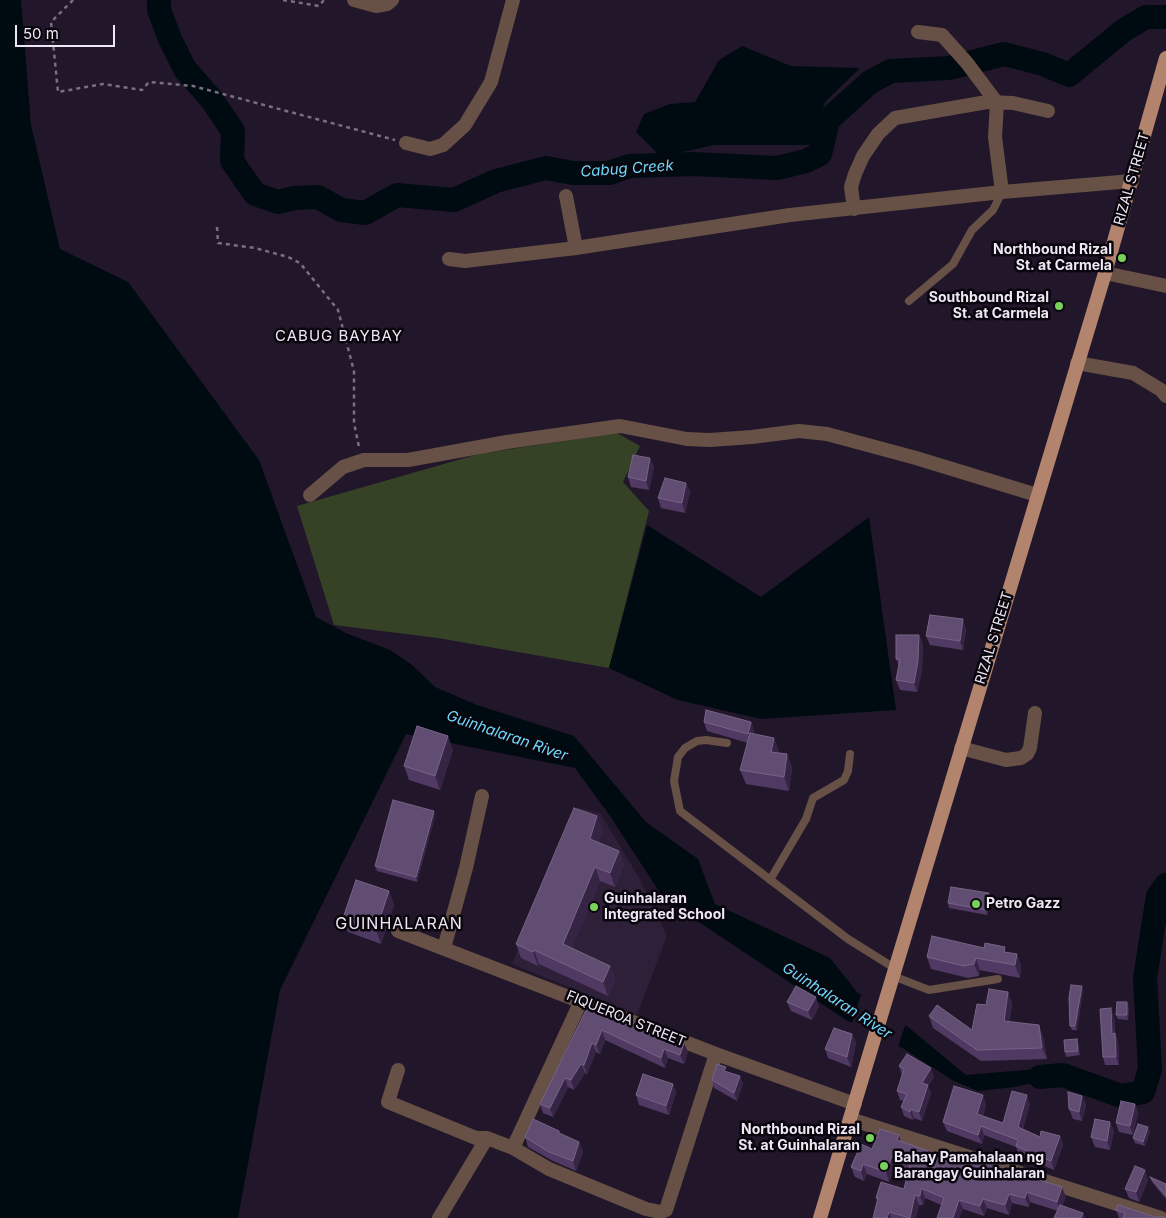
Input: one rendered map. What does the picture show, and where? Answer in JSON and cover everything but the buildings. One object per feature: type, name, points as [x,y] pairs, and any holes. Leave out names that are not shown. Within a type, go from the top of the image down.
[{"type":"main road","name":"RIZAL STREET","points":[[820,1218],[1105,273],[1166,58]]},
{"type":"street","points":[[354,0],[376,6],[387,4],[392,0]]},
{"type":"street","points":[[406,143],[430,149],[443,145],[465,125],[491,82],[513,0]]},
{"type":"street","points":[[918,32],[942,35],[997,102],[995,137],[1002,192]]},
{"type":"street","points":[[854,209],[851,187],[863,156],[878,134],[895,118],[987,102],[1013,103],[1048,111]]},
{"type":"street","points":[[449,259],[465,261],[576,248],[790,215],[1002,192],[1132,181]]},
{"type":"street","points":[[566,196],[576,248]]},
{"type":"street","points":[[1105,273],[1166,286]]},
{"type":"street","points":[[1077,363],[1133,373],[1164,391]]},
{"type":"street","points":[[310,495],[343,467],[364,460],[408,460],[507,442],[620,426],[686,439],[710,440],[799,431],[844,437],[1037,495]]},
{"type":"street","points":[[961,748],[1006,760],[1021,758],[1027,754],[1030,748],[1035,713]]},
{"type":"street","points":[[444,948],[466,868],[482,796]]},
{"type":"street","name":"FIQUEROA STREET","points":[[398,931],[581,1000],[716,1054],[854,1104]]},
{"type":"street","points":[[513,1148],[581,1000]]},
{"type":"street","points":[[398,1070],[388,1102],[476,1138],[488,1138],[513,1148],[549,1169],[646,1210],[661,1212],[666,1210],[716,1054]]},
{"type":"street","points":[[850,1119],[1161,1218]]},
{"type":"street","points":[[439,1218],[488,1138]]},
{"type":"lane","points":[[909,301],[953,264],[972,230],[993,210],[1002,192]]},
{"type":"lane","points":[[727,743],[706,740],[697,741],[685,748],[678,757],[675,768],[676,801],[680,811],[848,939],[893,977],[929,990],[998,979]]},
{"type":"lane","points":[[770,880],[806,819],[813,798],[844,780],[848,771],[850,754]]},
{"type":"path","points":[[73,0],[51,22],[58,92],[103,84],[142,90],[150,82],[195,86],[406,143]]},
{"type":"path","points":[[283,0],[319,6],[324,0]]},
{"type":"path","points":[[217,227],[218,244],[262,250],[288,257],[300,263],[338,310],[354,371],[354,422],[357,442],[364,460]]},
{"type":"shaded area","name":"Guinhalaran Integrated School","points":[[578,808],[600,813],[639,878],[667,936],[637,1015],[512,964]]},
{"type":"green space","points":[[617,433],[640,446],[623,482],[649,511],[609,668],[438,638],[334,625],[297,506],[479,454]]},
{"type":"water","points":[[0,0],[21,0],[31,125],[60,249],[128,282],[259,460],[316,617],[346,633],[390,650],[411,664],[435,687],[477,705],[574,736],[646,822],[698,859],[715,904],[830,958],[857,992],[908,1027],[966,1075],[1049,1068],[1073,1073],[1071,1080],[1042,1081],[1015,1087],[978,1091],[952,1080],[904,1049],[846,1020],[664,899],[610,816],[575,768],[406,734],[280,990],[238,1218],[0,1218]]},
{"type":"water","points":[[742,46],[791,66],[860,68],[825,102],[810,145],[714,145],[661,157],[636,132],[644,114],[670,104],[695,102],[719,60]]},
{"type":"water","points":[[869,517],[896,710],[761,719],[678,700],[609,668],[647,525],[761,597]]},
{"type":"pier","points":[[862,992],[906,1023],[897,1049],[851,1025]]},
{"type":"waterway","name":"Cabug Creek","points":[[159,0],[159,10],[170,39],[185,69],[212,100],[233,131],[232,161],[255,194],[278,202],[294,198],[318,197],[341,210],[365,213],[397,195],[454,200],[496,181],[546,168],[573,173],[609,173],[630,166],[694,164],[777,168],[806,161],[820,154],[828,120],[870,82],[891,71],[949,68],[1004,54],[1043,64],[1069,75],[1124,30],[1146,17],[1166,17]]},
{"type":"waterway","name":"Guinhalaran River","points":[[1040,1077],[1063,1075],[1121,1096],[1143,1092],[1150,1069],[1145,978],[1158,896],[1166,885]]},
{"type":"place","name":"Northbound Rizal St. at Carmela","points":[[1122,258]]},
{"type":"place","name":"Southbound Rizal St. at Carmela","points":[[1059,306]]},
{"type":"place","name":"Petro Gazz","points":[[976,904]]},
{"type":"place","name":"Guinhalaran Integrated School","points":[[594,907]]},
{"type":"place","name":"Northbound Rizal St. at Guinhalaran","points":[[870,1138]]},
{"type":"place","name":"Bahay Pamahalaan ng Barangay Guinhalaran","points":[[884,1166]]},
{"type":"district","name":"CABUG BAYBAY","points":[[339,336]]},
{"type":"district","name":"GUINHALARAN","points":[[399,924]]}]
